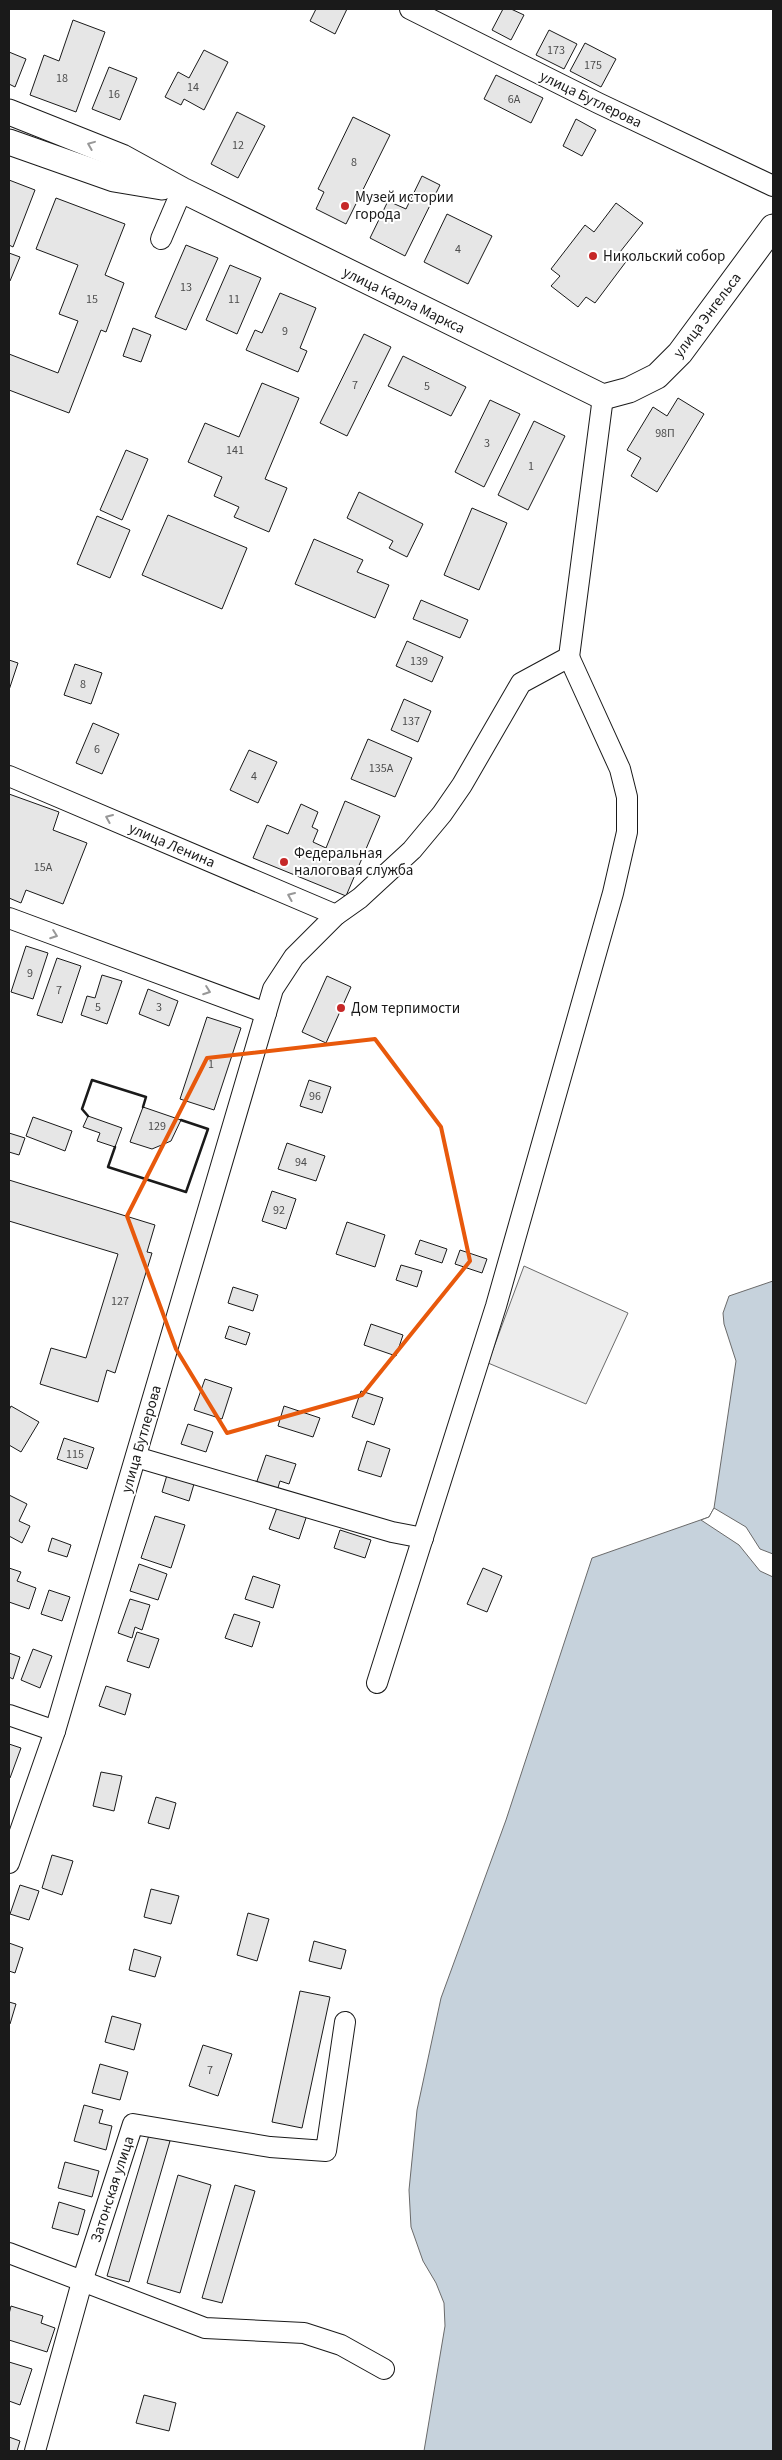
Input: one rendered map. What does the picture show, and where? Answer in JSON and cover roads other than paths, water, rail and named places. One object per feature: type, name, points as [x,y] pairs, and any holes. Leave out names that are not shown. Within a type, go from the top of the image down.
[{"type":"main road","name":"улица Карла Маркса","points":[[9,112],[118,168]]},
{"type":"main road","name":"улица Карла Маркса","points":[[9,142],[118,168],[182,190],[603,397]]},
{"type":"main road","name":"улица Энгельса","points":[[603,397],[629,390],[657,376],[680,352],[773,227]]},
{"type":"street","name":"улица Бутлерова","points":[[410,9],[598,104],[773,186]]},
{"type":"street","points":[[162,239],[182,190]]},
{"type":"street","points":[[378,1682],[496,1306],[613,892],[627,832],[627,797],[620,769],[568,657],[603,397]]},
{"type":"street","name":"улица Бутлерова","points":[[9,1863],[55,1731],[273,989],[294,957],[336,915],[385,876],[412,850],[442,814],[462,785],[521,683],[568,657]]},
{"type":"street","name":"улица Ленина","points":[[9,776],[336,915]]},
{"type":"street","points":[[9,918],[266,1013]]},
{"type":"street","points":[[136,1457],[392,1532],[423,1538]]},
{"type":"street","points":[[9,1715],[55,1731]]},
{"type":"street","name":"Затонская улица","points":[[35,2451],[82,2282],[132,2124],[270,2147],[326,2150],[346,2022]]},
{"type":"street","points":[[9,2254],[205,2328],[304,2332],[341,2345],[384,2369]]},
{"type":"place","name":"Музей истории города","points":[[345,206]]},
{"type":"place","name":"Никольский собор","points":[[593,256]]},
{"type":"place","name":"Федеральная налоговая служба","points":[[284,862]]},
{"type":"place","name":"Дом терпимости","points":[[341,1008]]}]
